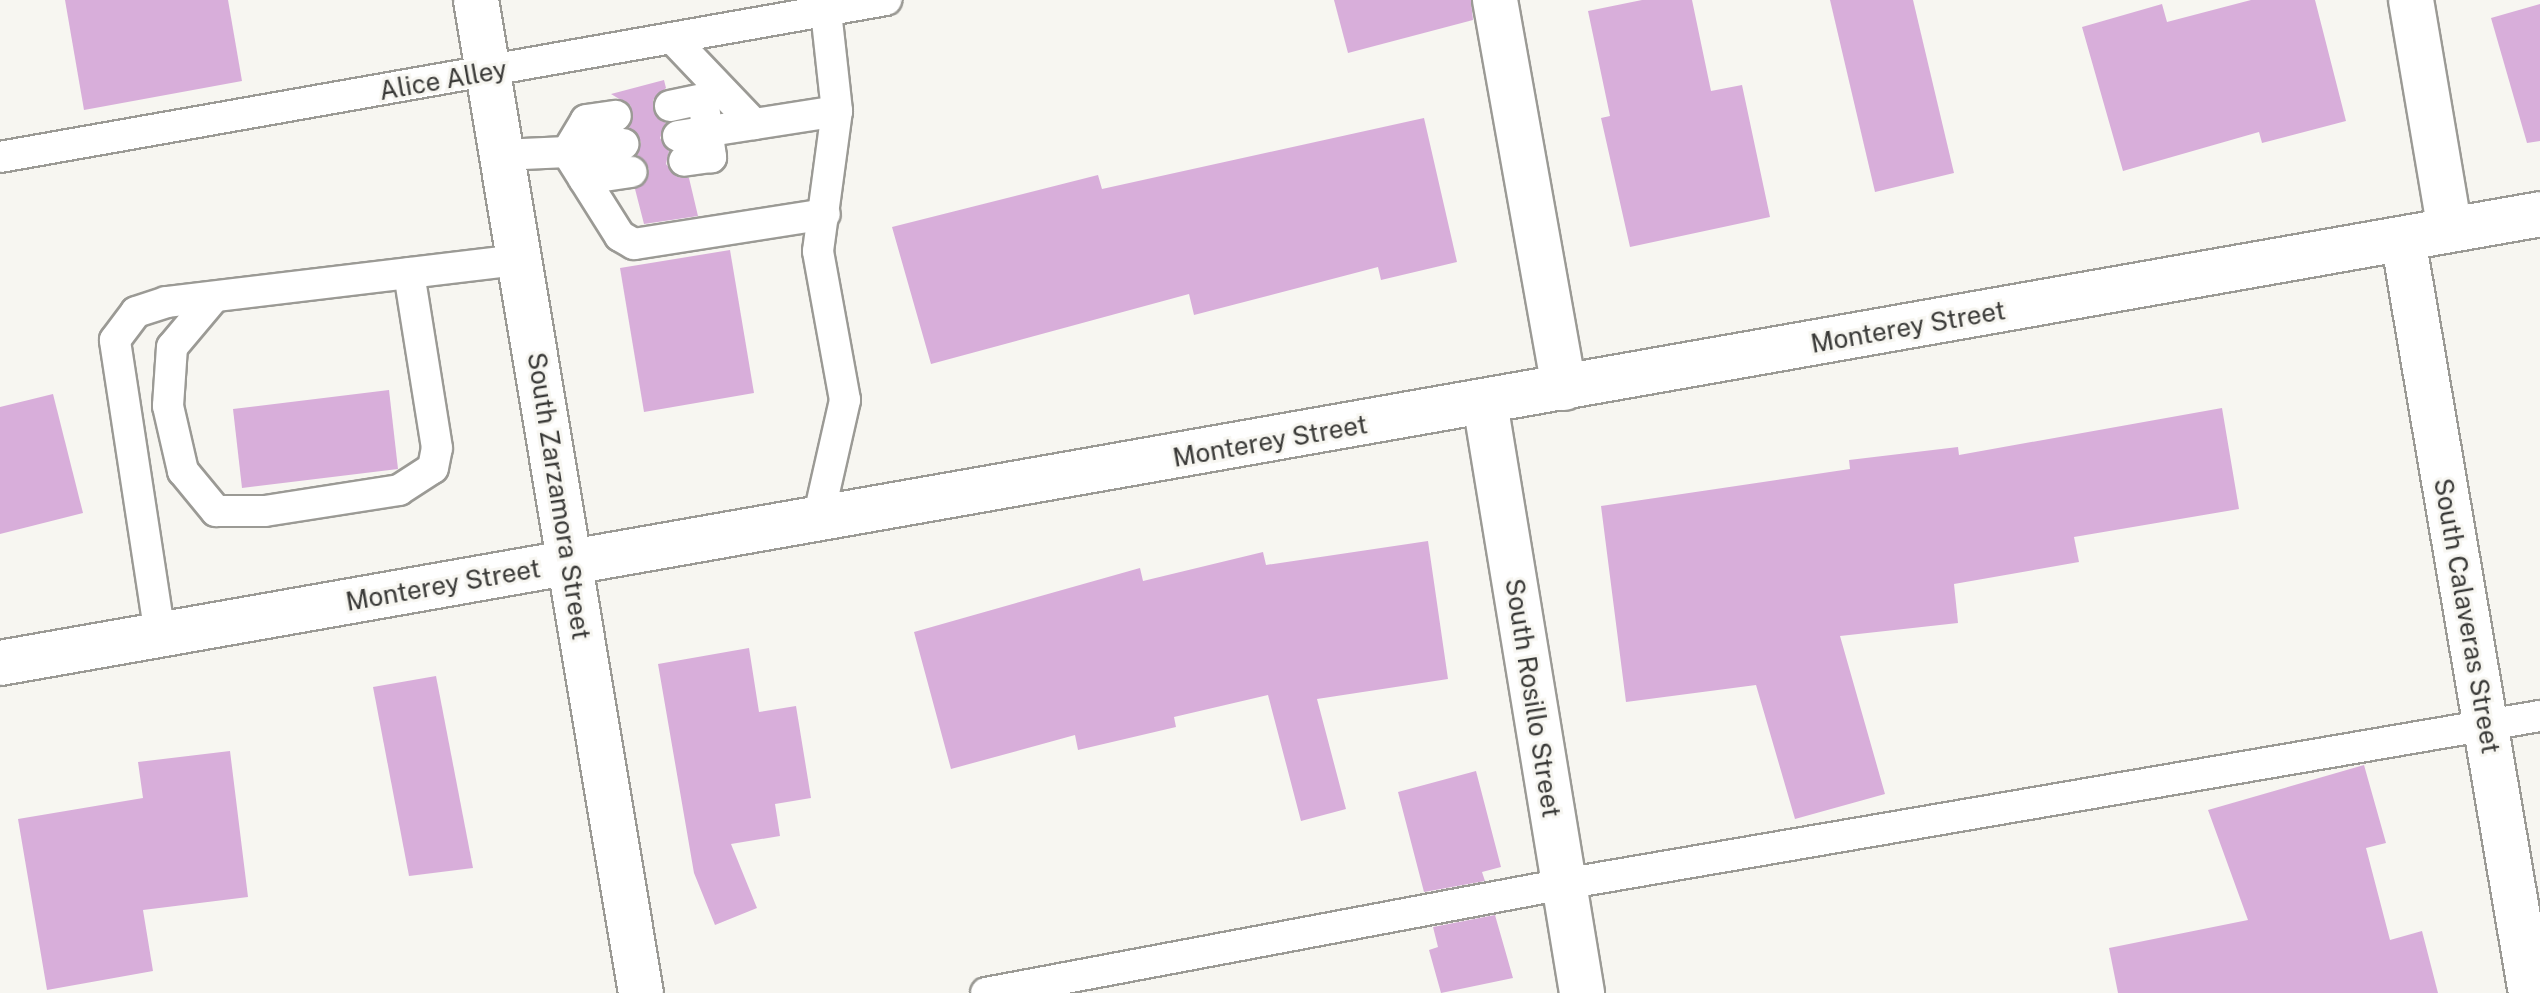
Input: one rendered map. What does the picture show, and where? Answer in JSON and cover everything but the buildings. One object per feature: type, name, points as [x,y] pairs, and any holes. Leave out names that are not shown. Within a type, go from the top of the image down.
[{"type":"street","name":"South Zarzamora Street","points":[[476,0],[641,993]]},
{"type":"street","points":[[1495,0],[1564,388]]},
{"type":"street","points":[[2411,0],[2450,230]]},
{"type":"street","name":"Monterey Street","points":[[0,663],[1485,403],[2540,214]]},
{"type":"street","name":"South Calaveras Street","points":[[2403,239],[2531,993]]},
{"type":"street","name":"South Rosillo Street","points":[[1485,403],[1582,993]]},
{"type":"lane","name":"Alice Alley","points":[[0,157],[886,0]]},
{"type":"lane","points":[[818,519],[845,400],[818,251],[837,111],[826,11]]},
{"type":"lane","points":[[672,38],[754,124]]},
{"type":"lane","points":[[670,106],[703,99],[690,143],[754,124],[837,111]]},
{"type":"lane","points":[[567,152],[586,120],[623,144],[584,179]]},
{"type":"lane","points":[[567,152],[620,236],[634,244],[825,214]]},
{"type":"lane","points":[[501,155],[567,152]]},
{"type":"lane","points":[[160,635],[115,340],[136,312],[166,302],[519,260]]},
{"type":"lane","points":[[214,297],[172,347],[168,406],[183,471],[216,511],[265,511],[399,490],[433,468],[437,448],[409,273]]},
{"type":"lane","points":[[986,993],[1564,884],[2540,716]]}]
